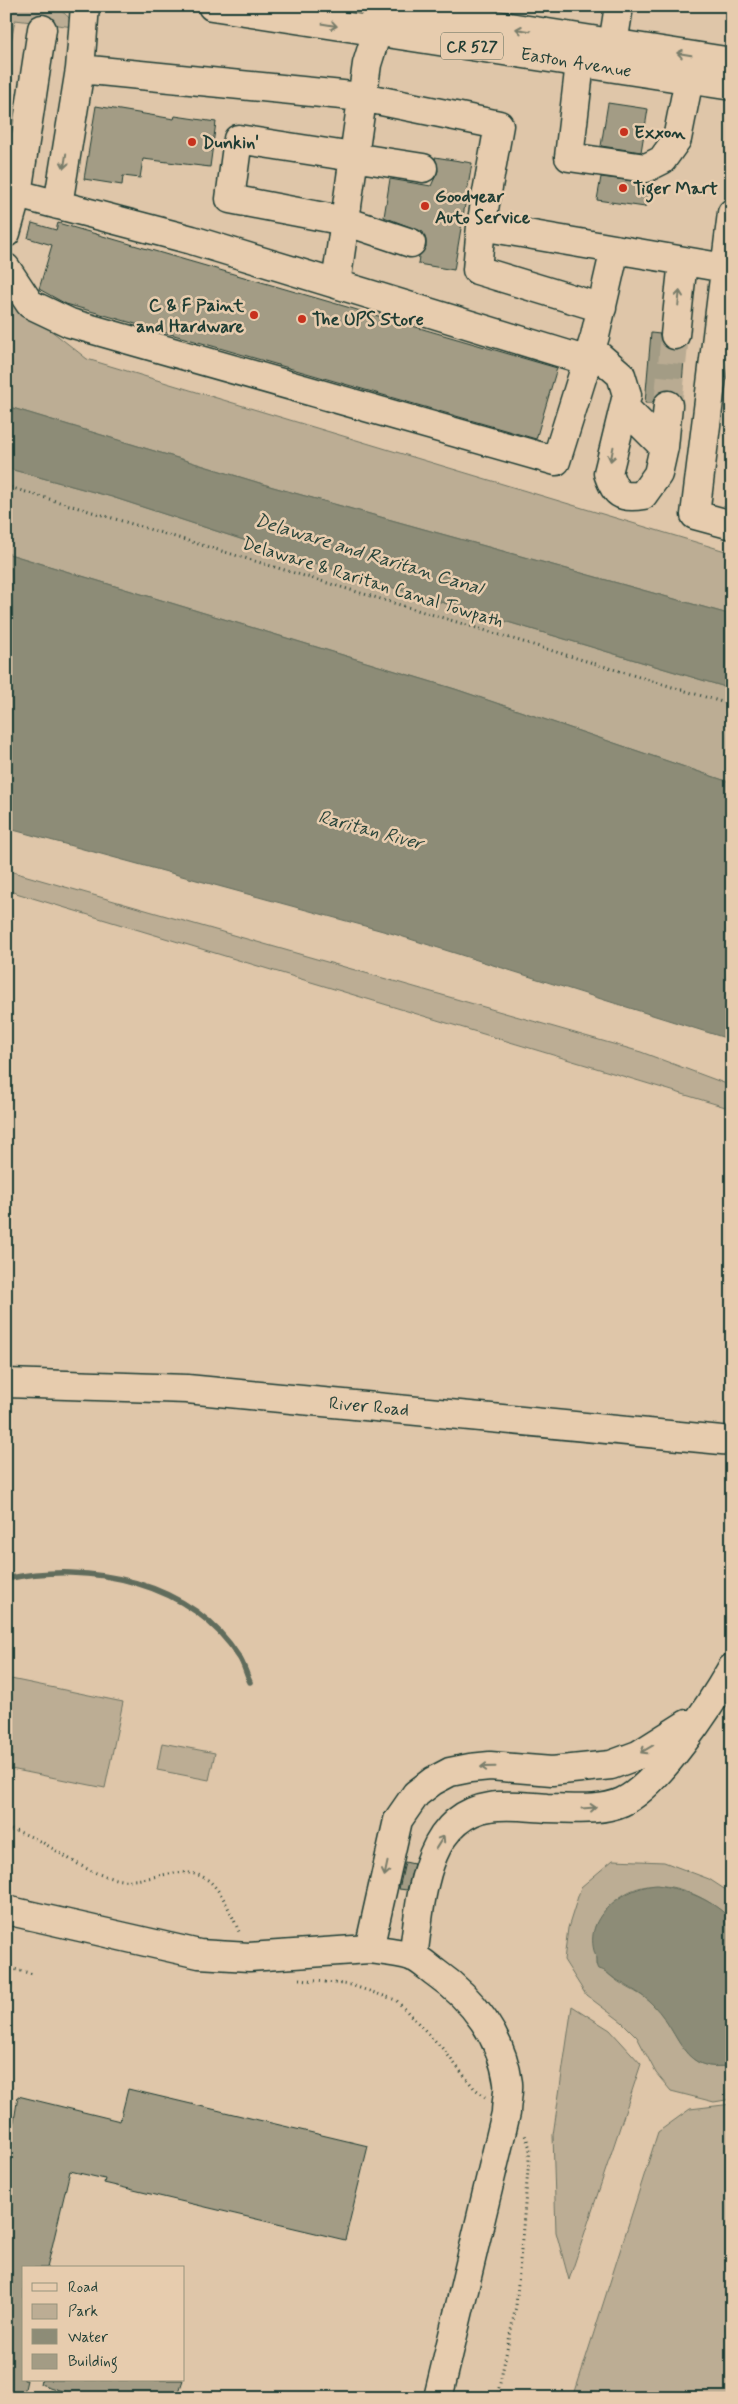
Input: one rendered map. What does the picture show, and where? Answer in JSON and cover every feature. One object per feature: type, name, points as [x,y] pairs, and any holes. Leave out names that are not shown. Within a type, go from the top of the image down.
[{"type":"main road","points":[[58,205],[80,68],[85,6]]},
{"type":"main road","name":"Easton Avenue","points":[[212,6],[375,19],[613,44],[732,62]]},
{"type":"main road","points":[[613,44],[619,6]]},
{"type":"main road","points":[[336,284],[362,97],[375,19]]},
{"type":"main road","name":"Easton Avenue","points":[[375,19],[580,63],[732,86]]},
{"type":"main road","points":[[6,233],[18,194],[42,29]]},
{"type":"main road","points":[[580,63],[569,157],[646,168],[662,160],[677,139],[689,79]]},
{"type":"main road","points":[[80,68],[362,97],[499,126],[481,226],[477,270],[602,308]]},
{"type":"main road","points":[[30,108],[72,117]]},
{"type":"main road","points":[[411,242],[345,221],[230,199],[238,139],[424,168]]},
{"type":"main road","points":[[18,194],[192,240],[336,284],[589,355],[621,375],[627,395],[608,473],[612,486],[621,495],[631,498],[643,495],[658,474],[664,448],[668,405]]},
{"type":"main road","points":[[732,213],[695,515],[732,526]]},
{"type":"main road","points":[[481,226],[725,268]]},
{"type":"main road","points":[[6,268],[30,304],[70,323],[556,461],[589,355],[615,249]]},
{"type":"main road","points":[[675,335],[683,261]]},
{"type":"main road","points":[[624,407],[664,448]]},
{"type":"main road","name":"River Road","points":[[6,1382],[187,1388],[732,1441]]},
{"type":"main road","points":[[413,1957],[430,1861],[446,1833],[459,1820],[474,1812],[490,1807],[588,1809],[622,1802],[646,1784],[682,1744],[732,1668]]},
{"type":"main road","points":[[369,1949],[398,1820],[416,1794],[433,1781],[450,1772],[490,1766],[552,1771],[611,1765],[638,1755],[702,1712]]},
{"type":"main road","points":[[6,1910],[199,1954],[238,1957],[369,1949],[413,1957],[447,1981],[471,2004],[492,2031],[501,2055],[508,2084],[506,2113],[438,2398]]},
{"type":"path","name":"Delaware & Raritan Canal Towpath","points":[[6,486],[732,705]]},
{"type":"path","points":[[6,1829],[23,1832],[42,1841],[70,1861],[96,1874],[118,1880],[136,1880],[182,1873],[197,1874],[209,1881],[218,1891],[241,1937],[238,1957]]},
{"type":"path","points":[[6,1966],[33,1974]]},
{"type":"path","points":[[292,1978],[351,1985],[396,2000],[443,2048],[474,2088],[506,2113],[522,2131],[530,2148],[516,2306],[497,2398]]},
{"type":"green space","points":[[6,6],[46,6],[55,8],[69,18],[74,27],[15,20],[6,70]]},
{"type":"green space","points":[[6,295],[87,359],[732,553],[732,615],[273,487],[6,406]]},
{"type":"green space","points":[[6,468],[112,497],[357,577],[732,689],[732,783],[455,689],[6,553]]},
{"type":"green space","points":[[6,870],[641,1052],[732,1086],[732,1109],[6,890]]},
{"type":"green space","points":[[6,1678],[123,1702],[105,1788],[6,1768]]},
{"type":"green space","points":[[162,1743],[215,1753],[209,1780],[157,1770]]},
{"type":"green space","points":[[613,1860],[664,1862],[709,1879],[732,1894],[732,1920],[704,1899],[688,1892],[671,1887],[654,1886],[638,1888],[622,1895],[603,1914],[596,1924],[594,1936],[596,1965],[655,2006],[684,2050],[692,2058],[702,2064],[715,2067],[732,2065],[732,2099],[714,2102],[671,2091],[656,2073],[637,2037],[622,2022],[586,1995],[564,1960],[568,1928],[581,1887]]},
{"type":"green space","points":[[572,2006],[610,2030],[641,2064],[569,2280],[556,2232],[553,2135]]},
{"type":"green space","points":[[732,2104],[732,2398],[573,2398],[658,2132],[690,2109]]},
{"type":"water","name":"Delaware and Raritan Canal","points":[[6,406],[273,487],[732,615],[732,689],[357,577],[112,497],[6,468]]},
{"type":"water","name":"Raritan River","points":[[6,553],[455,689],[732,783],[732,1040],[394,934],[6,828]]},
{"type":"water","points":[[657,1885],[698,1896],[716,1906],[732,1920],[732,2065],[715,2067],[702,2064],[692,2058],[684,2050],[663,2017],[650,2002],[597,1967],[593,1940],[595,1927],[600,1916],[609,1906],[632,1891]]},
{"type":"building","name":"Exxon","points":[[608,103],[648,109],[641,152],[601,146]]},
{"type":"building","points":[[96,106],[174,119],[175,116],[216,122],[210,167],[143,159],[140,178],[123,176],[122,185],[84,179]]},
{"type":"building","name":"Goodyear Auto Service","points":[[435,157],[472,163],[454,270],[418,264],[419,256],[426,247],[423,232],[384,217],[390,179],[431,186],[438,171]]},
{"type":"building","name":"Tiger Mart","points":[[601,177],[649,183],[645,207],[597,200]]},
{"type":"building","points":[[32,223],[56,230],[58,223],[557,368],[536,439],[66,304],[39,289],[52,245],[28,238]]},
{"type":"building","points":[[651,333],[660,334],[661,342],[665,347],[673,350],[685,346],[681,397],[677,392],[669,389],[661,391],[652,403],[645,403]]},
{"type":"building","points":[[405,1862],[414,1864],[407,1890],[399,1889]]},
{"type":"building","points":[[128,2089],[368,2146],[345,2240],[104,2183],[105,2179],[70,2171],[47,2266],[22,2266],[22,2382],[27,2382],[23,2398],[6,2398],[6,2186],[12,2159],[6,2158],[6,2142],[14,2121],[18,2096],[120,2121]]},
{"type":"building","points":[[40,2382],[182,2382],[177,2398],[84,2398],[40,2384]]},
{"type":"waterway","points":[[6,1579],[38,1574],[71,1573],[104,1576],[136,1583],[166,1594],[194,1610],[219,1631],[241,1660],[250,1682]]},
{"type":"tunnel","points":[[668,405],[675,335]]},
{"type":"place","name":"Exxon","points":[[624,132]]},
{"type":"place","name":"Dunkin'","points":[[192,142]]},
{"type":"place","name":"Tiger Mart","points":[[623,188]]},
{"type":"place","name":"Goodyear Auto Service","points":[[425,206]]},
{"type":"place","name":"C & F Paint and Hardware","points":[[254,315]]},
{"type":"place","name":"The UPS Store","points":[[302,319]]}]
